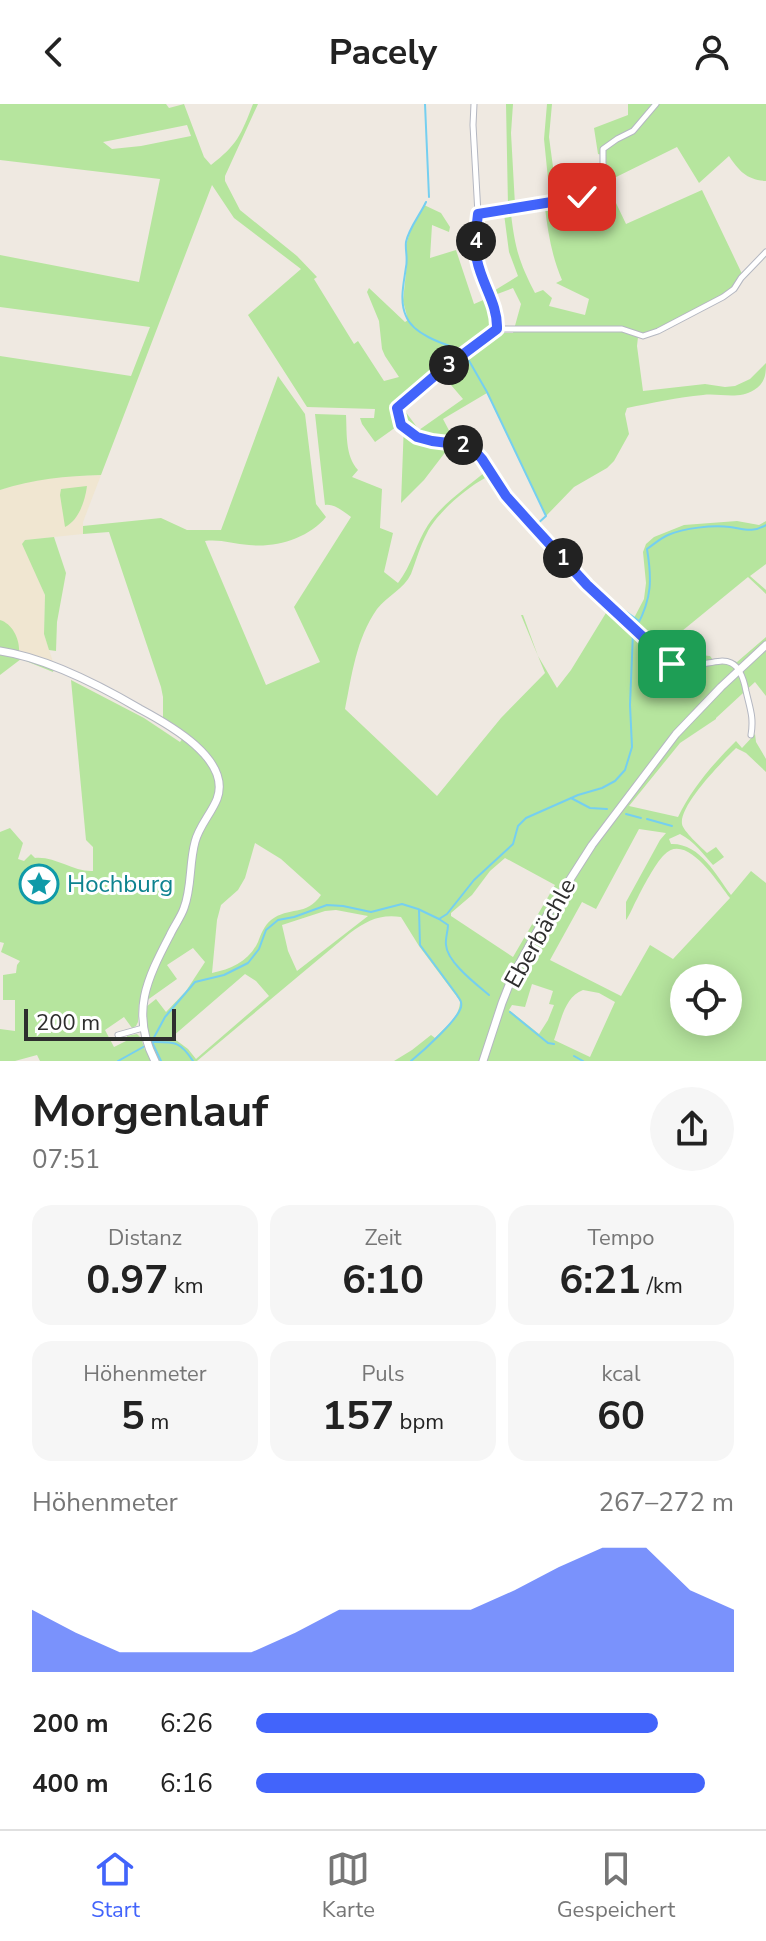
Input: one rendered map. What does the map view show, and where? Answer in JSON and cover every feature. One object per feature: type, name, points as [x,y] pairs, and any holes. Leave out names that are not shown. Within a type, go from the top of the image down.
[{"type":"street","points":[[474,104],[477,262],[497,316],[497,329]]},
{"type":"street","points":[[478,214],[582,197],[600,191],[603,188],[603,149],[633,131],[656,104]]},
{"type":"street","points":[[751,735],[754,720],[743,674],[733,663],[725,661],[688,667],[672,664],[587,585],[506,496],[474,450],[464,445],[417,437],[401,425],[397,408],[497,329],[622,329],[643,336],[723,297],[734,289],[766,252]]},
{"type":"street","name":"Eberbächle","points":[[483,1061],[506,991],[571,877],[676,734],[766,645]]},
{"type":"street","points":[[0,651],[81,677],[136,706],[197,746],[216,771],[218,797],[195,839],[184,909],[143,996],[144,1032],[155,1061]]},
{"type":"street","points":[[118,1035],[144,1032]]},
{"type":"shaded area","points":[[101,475],[83,522],[83,534],[25,540],[23,544],[45,595],[44,634],[54,665],[0,649],[0,490],[59,476]]},
{"type":"green space","points":[[0,104],[166,104],[169,108],[184,104],[204,157],[211,165],[233,145],[253,104],[258,104],[225,181],[240,210],[297,256],[317,277],[314,279],[354,344],[358,341],[384,381],[399,377],[382,349],[379,321],[367,292],[369,288],[405,322],[408,320],[403,301],[406,245],[424,205],[441,213],[450,227],[449,232],[432,225],[430,258],[456,250],[474,304],[488,298],[497,333],[513,333],[521,304],[513,288],[492,296],[492,292],[518,276],[509,252],[504,214],[480,217],[481,211],[508,206],[506,104],[513,104],[511,133],[515,205],[550,199],[544,139],[547,104],[552,104],[549,137],[557,197],[602,184],[602,155],[598,154],[594,128],[628,115],[628,104],[766,104],[766,181],[744,174],[729,156],[699,183],[677,147],[606,182],[626,224],[702,190],[744,278],[737,287],[638,337],[643,391],[705,384],[735,386],[750,379],[766,363],[761,385],[742,395],[694,396],[627,408],[625,414],[629,434],[614,461],[574,487],[546,516],[487,393],[443,419],[454,440],[467,443],[484,456],[503,489],[533,524],[600,592],[634,618],[644,599],[643,552],[654,537],[684,525],[737,521],[759,525],[766,521],[766,564],[750,576],[766,590],[766,594],[748,577],[671,640],[713,660],[724,658],[737,662],[766,637],[766,696],[755,682],[716,719],[680,743],[629,806],[678,817],[696,786],[719,758],[736,741],[742,748],[755,734],[766,759],[766,772],[736,748],[703,784],[683,816],[683,827],[707,853],[716,847],[724,857],[713,865],[680,834],[669,839],[671,844],[681,845],[699,854],[731,895],[751,871],[766,883],[766,1061],[394,1061],[431,1035],[435,1038],[455,1017],[460,1001],[401,917],[393,916],[374,919],[350,933],[197,1061],[40,1061],[37,1055],[15,1061],[0,1061],[0,1029],[15,1031],[15,1000],[3,1000],[3,975],[16,973],[20,961],[1,952],[4,943],[0,942],[0,832],[10,828],[23,843],[18,859],[24,861],[31,854],[35,858],[93,871],[93,847],[86,840],[71,680],[144,718],[180,742],[183,738],[109,693],[54,669],[53,672],[21,659],[0,675],[0,620],[15,633],[19,652],[116,691],[163,720],[161,687],[109,532],[83,534],[83,526],[161,518],[187,530],[221,530],[278,376],[305,414],[316,504],[326,517],[311,531],[281,543],[259,546],[205,541],[266,685],[320,662],[294,607],[351,517],[325,505],[315,414],[346,415],[349,451],[358,470],[352,477],[382,489],[380,528],[393,533],[384,572],[398,583],[434,517],[485,472],[471,454],[450,446],[424,480],[401,503],[402,413],[405,411],[419,430],[463,399],[439,371],[393,406],[397,416],[396,427],[375,442],[360,418],[374,418],[375,409],[307,407],[248,315],[301,269],[234,218],[212,185],[101,475],[50,479],[0,490],[0,356],[131,376],[150,327],[0,307],[0,255],[139,282],[160,179],[0,160]],"holes":[[[187,125],[191,136],[112,149],[103,142]],[[545,208],[551,245],[562,280],[556,283],[589,299],[585,315],[549,306],[552,298],[543,290],[535,293],[518,255],[511,214]],[[485,478],[497,496],[564,570],[567,568],[609,608],[557,688],[538,656],[521,615],[545,673],[501,718],[437,796],[345,709],[356,658],[370,621],[381,604],[408,579],[431,526],[444,510]],[[639,829],[666,833],[626,902],[626,920],[657,864],[673,849],[682,849],[701,862],[730,898],[673,959],[650,945],[621,996],[550,960],[582,902],[596,909]],[[255,843],[281,859],[321,895],[309,906],[271,920],[245,959],[212,973],[221,905],[238,890],[245,878]],[[505,858],[555,885],[513,957],[451,916],[490,871]],[[325,911],[368,916],[297,971],[282,925]],[[193,948],[205,962],[186,991],[166,1012],[156,999],[146,1007],[146,1031],[152,1047],[145,1050],[137,1034],[127,1036],[128,1040],[114,1047],[105,1030],[124,1017],[132,1028],[136,1026],[139,1002],[146,1001],[177,979],[167,965]],[[245,974],[269,996],[196,1059],[172,1037]],[[532,984],[553,991],[549,1004],[554,1005],[539,1034],[509,1010],[512,1005],[525,1007]],[[583,990],[599,993],[615,1002],[590,1057],[554,1040],[571,998]]]},
{"type":"green space","points":[[87,486],[80,510],[65,527],[61,489]]},
{"type":"green space","points":[[54,537],[66,573],[57,622],[56,651],[49,650],[44,634],[45,595],[22,544],[25,540]]},
{"type":"waterway","points":[[425,104],[429,197]]},
{"type":"waterway","points":[[426,202],[406,242],[404,310],[415,329],[464,351]]},
{"type":"waterway","points":[[468,359],[546,516],[535,526],[600,593],[639,621]]},
{"type":"waterway","points":[[637,626],[650,588],[647,549],[668,535],[690,529],[723,526],[753,530],[766,525]]},
{"type":"waterway","points":[[151,1043],[165,1017],[195,982],[224,975],[248,963],[259,949],[266,930],[278,920],[327,905],[371,912],[402,904],[439,919],[447,914],[474,880],[513,844],[518,826],[526,818],[615,781],[625,770],[632,747],[633,632]]},
{"type":"waterway","points":[[571,798],[590,808],[607,809]]},
{"type":"waterway","points":[[626,814],[641,818]]},
{"type":"waterway","points":[[647,819],[672,826]]},
{"type":"waterway","points":[[411,1061],[447,1027],[461,1005],[420,945],[419,910]]},
{"type":"waterway","points":[[439,919],[448,925],[446,945],[451,958],[489,995]]},
{"type":"waterway","points":[[510,1012],[548,1043],[554,1044]]},
{"type":"waterway","points":[[161,1061],[152,1042],[176,1044],[193,1061]]},
{"type":"waterway","points":[[118,1061],[145,1046]]},
{"type":"waterway","points":[[574,1056],[583,1061]]},
{"type":"place","name":"Hochburg","points":[[39,884]]},
{"type":"route","points":[[582,197],[478,214],[477,262],[497,316],[497,329],[397,408],[398,415],[401,425],[417,437],[464,445],[474,450],[506,496],[587,585],[672,664]]}]
